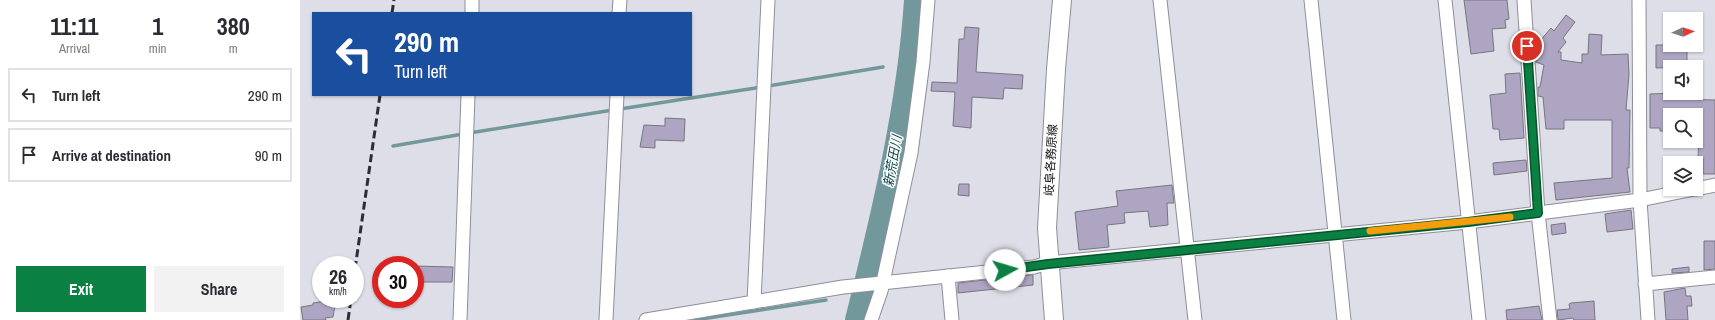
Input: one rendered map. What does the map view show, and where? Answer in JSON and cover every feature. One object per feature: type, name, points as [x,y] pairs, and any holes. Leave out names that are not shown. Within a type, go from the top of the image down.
[{"type":"main road","name":"岐阜各務原線","points":[[1054,320],[1048,264],[1048,212],[1056,68],[1062,0]]},
{"type":"street","points":[[472,0],[472,12]]},
{"type":"street","points":[[619,12],[620,0]]},
{"type":"street","points":[[754,302],[768,0]]},
{"type":"street","points":[[871,320],[911,153],[923,62],[928,0]]},
{"type":"street","points":[[1160,0],[1195,320]]},
{"type":"street","points":[[1311,0],[1344,320]]},
{"type":"street","points":[[1444,0],[1479,320]]},
{"type":"street","points":[[1524,0],[1538,213],[1550,320]]},
{"type":"street","points":[[1640,0],[1640,200],[1648,320]]},
{"type":"street","points":[[460,320],[468,96]]},
{"type":"street","points":[[606,320],[617,96]]},
{"type":"street","points":[[1703,187],[1715,185]]},
{"type":"street","points":[[646,320],[852,286],[1335,234],[1468,222],[1640,200],[1663,195]]},
{"type":"street","points":[[948,276],[952,320]]},
{"type":"street","points":[[1645,284],[1715,277]]},
{"type":"building","points":[[1464,0],[1507,0],[1509,19],[1505,20],[1506,28],[1492,29],[1494,51],[1471,54]]},
{"type":"building","points":[[1566,15],[1575,22],[1563,38],[1566,42],[1558,52],[1561,52],[1561,60],[1582,63],[1582,54],[1588,54],[1589,34],[1602,35],[1601,55],[1628,54],[1629,74],[1626,110],[1630,110],[1629,168],[1627,168],[1630,192],[1556,200],[1554,183],[1612,178],[1612,120],[1564,120],[1564,129],[1546,129],[1543,97],[1538,96],[1538,87],[1540,87],[1544,65],[1536,62],[1535,40],[1539,42],[1551,28],[1554,31]]},
{"type":"building","points":[[965,27],[979,28],[976,72],[1023,75],[1022,89],[1004,88],[1003,99],[972,97],[971,128],[953,126],[955,92],[931,91],[932,82],[957,83],[959,39],[964,39]]},
{"type":"building","points":[[1656,45],[1663,45],[1663,52],[1687,52],[1687,60],[1663,60],[1663,68],[1656,68]]},
{"type":"building","points":[[1520,73],[1524,138],[1500,140],[1499,129],[1493,129],[1490,95],[1506,93],[1505,74]]},
{"type":"building","points":[[1650,94],[1663,94],[1663,100],[1715,100],[1715,174],[1703,174],[1703,156],[1698,156],[1698,148],[1703,148],[1703,108],[1663,108],[1663,131],[1660,131],[1660,128],[1650,128]]},
{"type":"building","points":[[665,118],[685,119],[684,141],[655,140],[655,148],[640,147],[644,125],[665,126]]},
{"type":"building","points":[[1526,160],[1527,171],[1494,175],[1493,163]]},
{"type":"building","points":[[959,184],[969,184],[969,196],[958,195]]},
{"type":"building","points":[[1172,185],[1174,203],[1167,203],[1168,225],[1150,227],[1148,211],[1124,213],[1125,223],[1107,225],[1109,247],[1079,250],[1075,212],[1118,206],[1116,191]]},
{"type":"building","points":[[1631,210],[1633,229],[1607,232],[1605,214]]},
{"type":"building","points":[[1565,223],[1566,233],[1552,235],[1551,225]]},
{"type":"building","points":[[1704,241],[1715,241],[1715,269],[1704,270]]},
{"type":"building","points":[[424,266],[453,267],[452,282],[424,282]]},
{"type":"building","points":[[1689,267],[1689,272],[1672,273],[1672,269]]},
{"type":"building","points":[[1033,275],[1033,285],[958,293],[958,283]]},
{"type":"building","points":[[1685,288],[1686,296],[1691,296],[1692,306],[1687,306],[1688,320],[1666,320],[1664,292]]},
{"type":"building","points":[[1594,301],[1595,320],[1574,320],[1573,318],[1558,320],[1557,310],[1570,309],[1569,304],[1571,303]]},
{"type":"building","points":[[312,305],[312,308],[334,308],[333,317],[325,318],[326,320],[303,320],[301,307]]},
{"type":"building","points":[[1539,306],[1542,320],[1507,320],[1506,310]]},
{"type":"waterway","name":"新荒田川","points":[[856,320],[893,161],[912,40],[915,0]]},
{"type":"waterway","points":[[768,86],[883,67]]},
{"type":"waterway","points":[[620,109],[762,87]]},
{"type":"waterway","points":[[469,133],[613,110]]},
{"type":"waterway","points":[[393,146],[463,134]]},
{"type":"waterway","points":[[695,320],[826,300]]},
{"type":"railway","points":[[392,12],[394,0]]},
{"type":"railway","points":[[357,256],[380,96]]},
{"type":"railway","points":[[348,320],[350,308]]},
{"type":"slow traffic","points":[[1370,231],[1510,217]]},
{"type":"route","points":[[1005,270],[1048,264],[1335,234],[1468,222],[1538,213],[1527,46]]}]
